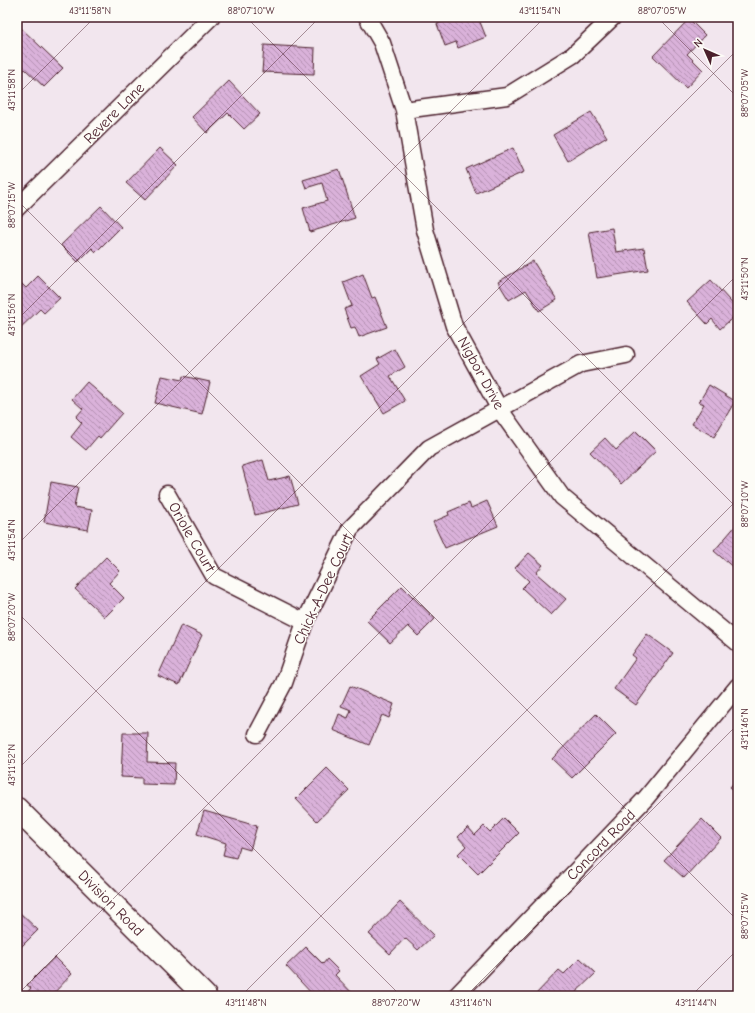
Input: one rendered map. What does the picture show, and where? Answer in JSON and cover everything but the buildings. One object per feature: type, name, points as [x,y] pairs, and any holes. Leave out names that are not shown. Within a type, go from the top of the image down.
[{"type":"street","name":"Revere Lane","points":[[17,208],[212,17]]},
{"type":"street","name":"Nigbor Drive","points":[[367,17],[382,43],[404,110],[426,230],[454,326],[500,410],[562,497],[738,643]]},
{"type":"street","points":[[404,110],[507,96],[573,55],[613,17]]},
{"type":"street","name":"Chick-A-Dee Court","points":[[257,734],[284,682],[305,622],[350,529],[429,448],[581,364],[626,355]]},
{"type":"street","name":"Oriole Court","points":[[167,494],[214,576],[305,622]]},
{"type":"street","name":"Concord Road","points":[[456,996],[646,798],[738,686]]},
{"type":"street","name":"Division Road","points":[[17,810],[205,996]]}]
